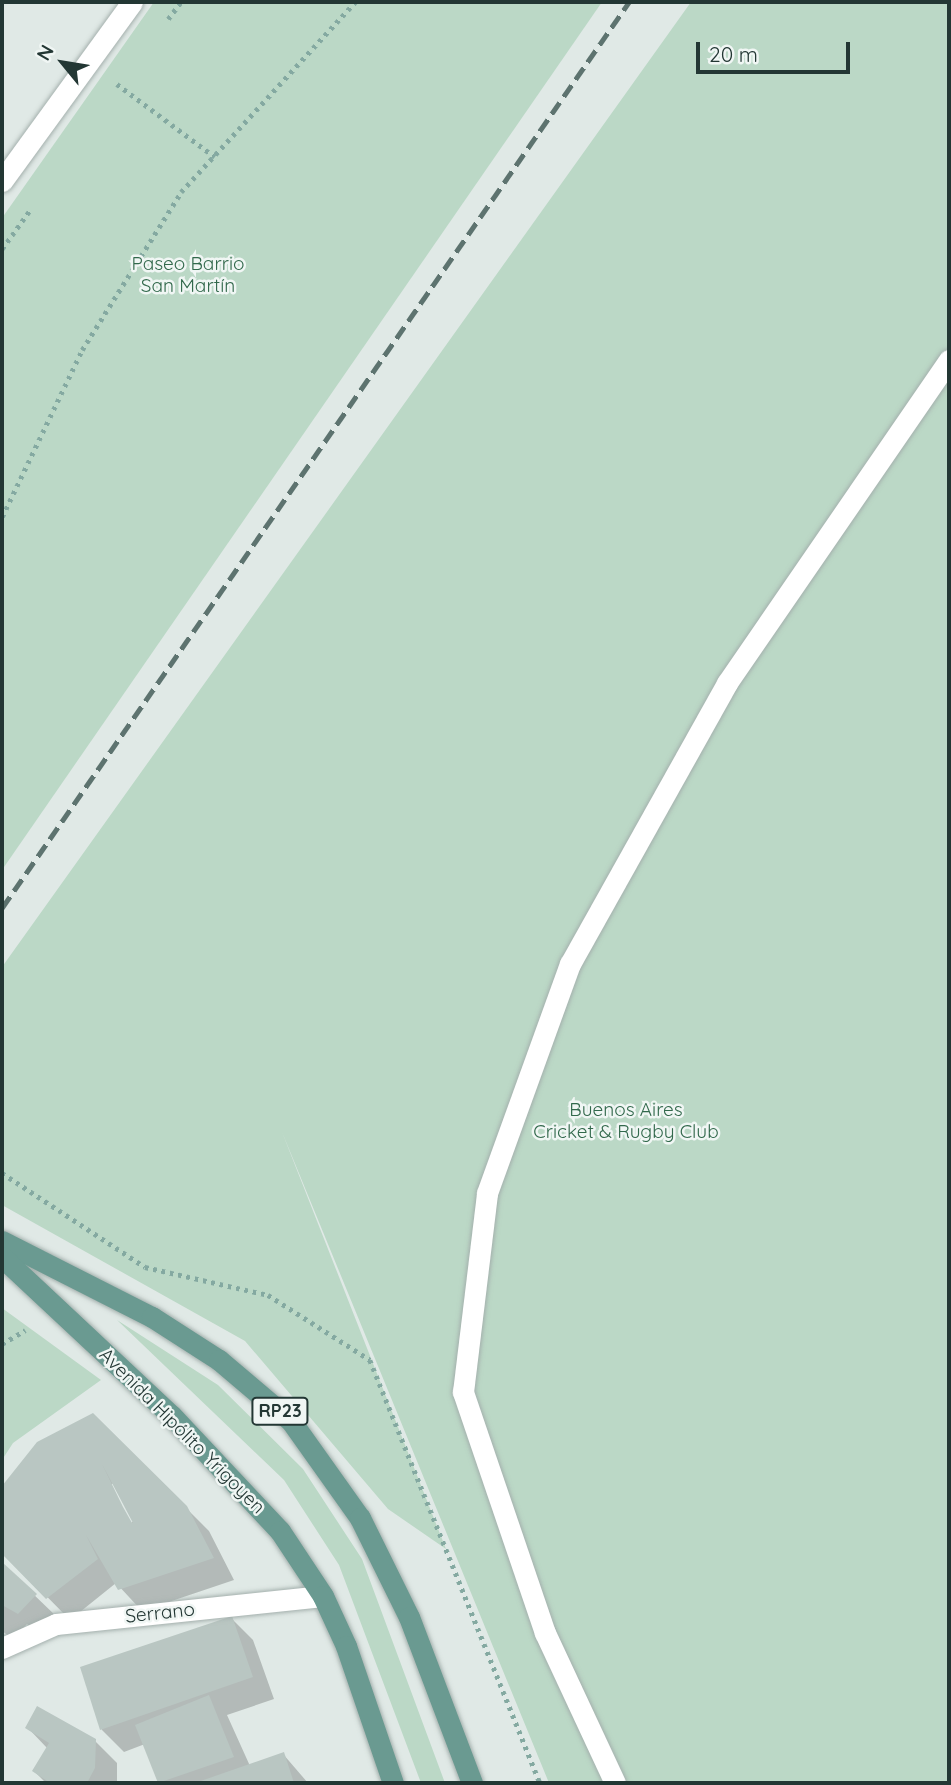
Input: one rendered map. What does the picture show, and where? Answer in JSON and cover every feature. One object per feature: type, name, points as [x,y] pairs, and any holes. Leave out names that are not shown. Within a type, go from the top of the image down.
[{"type":"main road","name":"RP23","points":[[2,1241],[152,1317],[219,1360],[291,1421],[360,1517],[409,1616],[472,1783]]},
{"type":"main road","name":"Avenida Hipólito Yrigoyen","points":[[2,1257],[234,1478],[279,1531],[323,1596],[346,1646],[393,1783]]},
{"type":"street","points":[[2,181],[88,62],[124,5]]},
{"type":"street","points":[[615,1783],[545,1633],[463,1392],[487,1193],[570,964],[597,915],[727,683],[949,360]]},
{"type":"street","name":"Serrano","points":[[2,1648],[56,1624],[323,1596]]},
{"type":"path","points":[[2,517],[82,350],[181,192],[355,2]]},
{"type":"path","points":[[88,62],[215,157]]},
{"type":"green space","name":"Paseo Barrio San Martín","points":[[154,2],[602,2],[2,870],[2,218]]},
{"type":"green space","name":"Buenos Aires Cricket & Rugby Club","points":[[691,2],[949,2],[949,1783],[549,1783],[282,1132],[446,1549],[388,1509],[245,1341],[2,1205],[2,967]]},
{"type":"green space","points":[[2,1308],[101,1380],[13,1443],[2,1460]]},
{"type":"green space","points":[[117,1320],[218,1385],[303,1469],[362,1559],[445,1783],[421,1783],[339,1565],[284,1480]]},
{"type":"building","points":[[93,1413],[187,1506],[214,1558],[118,1590],[86,1535],[98,1559],[46,1599],[2,1554],[2,1486],[37,1442]],"holes":[[[102,1464],[133,1523],[123,1507]]]},
{"type":"building","points":[[2,1562],[37,1594],[18,1614],[2,1605]]},
{"type":"building","points":[[232,1616],[253,1677],[100,1730],[80,1667]]},
{"type":"building","points":[[209,1695],[234,1757],[158,1783],[135,1725]]},
{"type":"building","points":[[37,1706],[96,1739],[95,1768],[87,1783],[50,1783],[32,1771],[49,1743],[25,1728]]},
{"type":"building","points":[[284,1752],[294,1783],[195,1783]]},
{"type":"railway","points":[[2,908],[629,2]]}]
